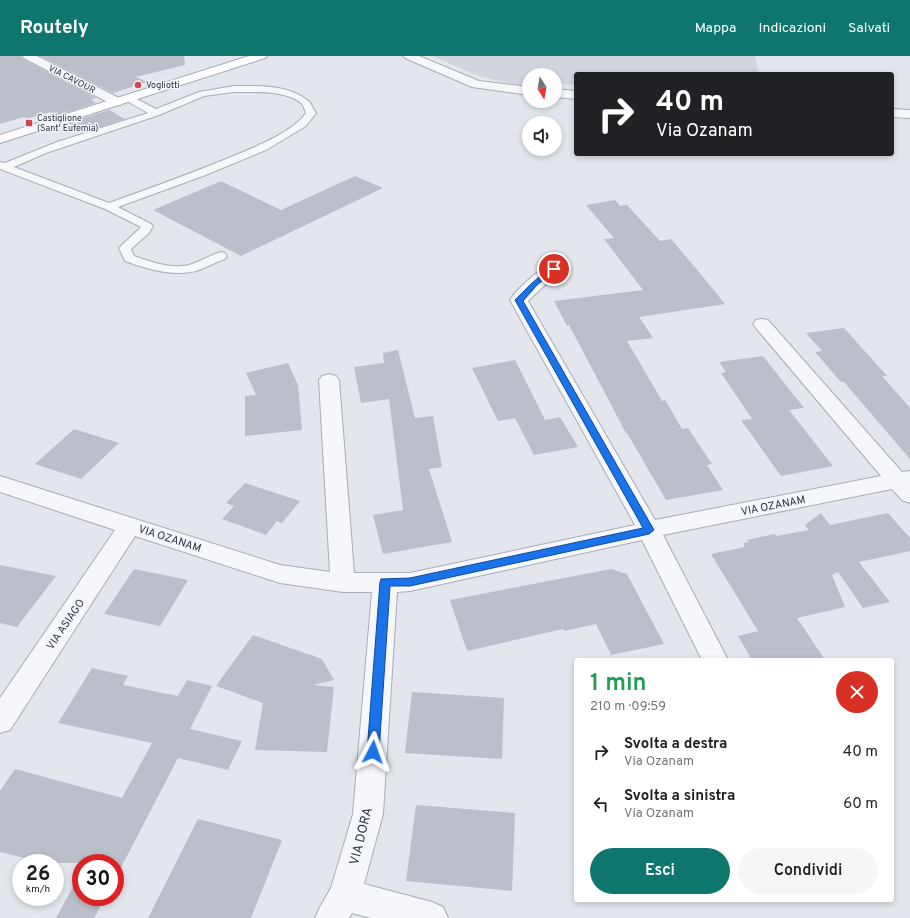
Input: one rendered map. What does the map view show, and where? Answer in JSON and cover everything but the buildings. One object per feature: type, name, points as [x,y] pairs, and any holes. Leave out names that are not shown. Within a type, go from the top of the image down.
[{"type":"main road","points":[[0,139],[261,56]]},
{"type":"street","name":"VIA CAVOUR","points":[[28,56],[122,100]]},
{"type":"street","points":[[409,56],[476,84],[522,90]]},
{"type":"street","points":[[562,94],[574,95]]},
{"type":"street","points":[[894,113],[910,114]]},
{"type":"street","points":[[554,269],[535,284],[519,300],[649,530],[714,658]]},
{"type":"street","name":"VIA OZANAM","points":[[762,324],[906,485]]},
{"type":"street","points":[[329,380],[343,583]]},
{"type":"street","name":"VIA OZANAM","points":[[0,484],[280,574],[343,583],[410,582],[649,530],[906,485]]},
{"type":"street","name":"VIA ASIAGO","points":[[0,722],[130,526]]},
{"type":"street","name":"VIA DORA","points":[[338,906],[368,814],[385,582]]},
{"type":"street","points":[[338,906],[432,918]]},
{"type":"lane","points":[[3,166],[63,143],[156,113],[202,94],[234,89],[266,89],[287,93],[305,102],[311,113],[303,124],[262,148],[199,174],[109,207]]},
{"type":"lane","points":[[122,100],[156,113]]},
{"type":"lane","points":[[3,166],[72,194],[109,207],[147,226],[145,231],[125,248],[129,258],[143,264],[165,269],[188,269],[220,256]]},
{"type":"shaded area","points":[[432,56],[755,56],[759,72],[574,72],[574,85],[562,84],[562,68],[522,68],[522,85],[479,76]]},
{"type":"place","name":"Vogliotti","points":[[138,85]]},
{"type":"place","name":"Castiglione (Sant' Eufemia)","points":[[29,123]]},
{"type":"route","points":[[373,752],[385,582],[410,582],[649,530],[519,300],[535,284],[554,269]]}]
